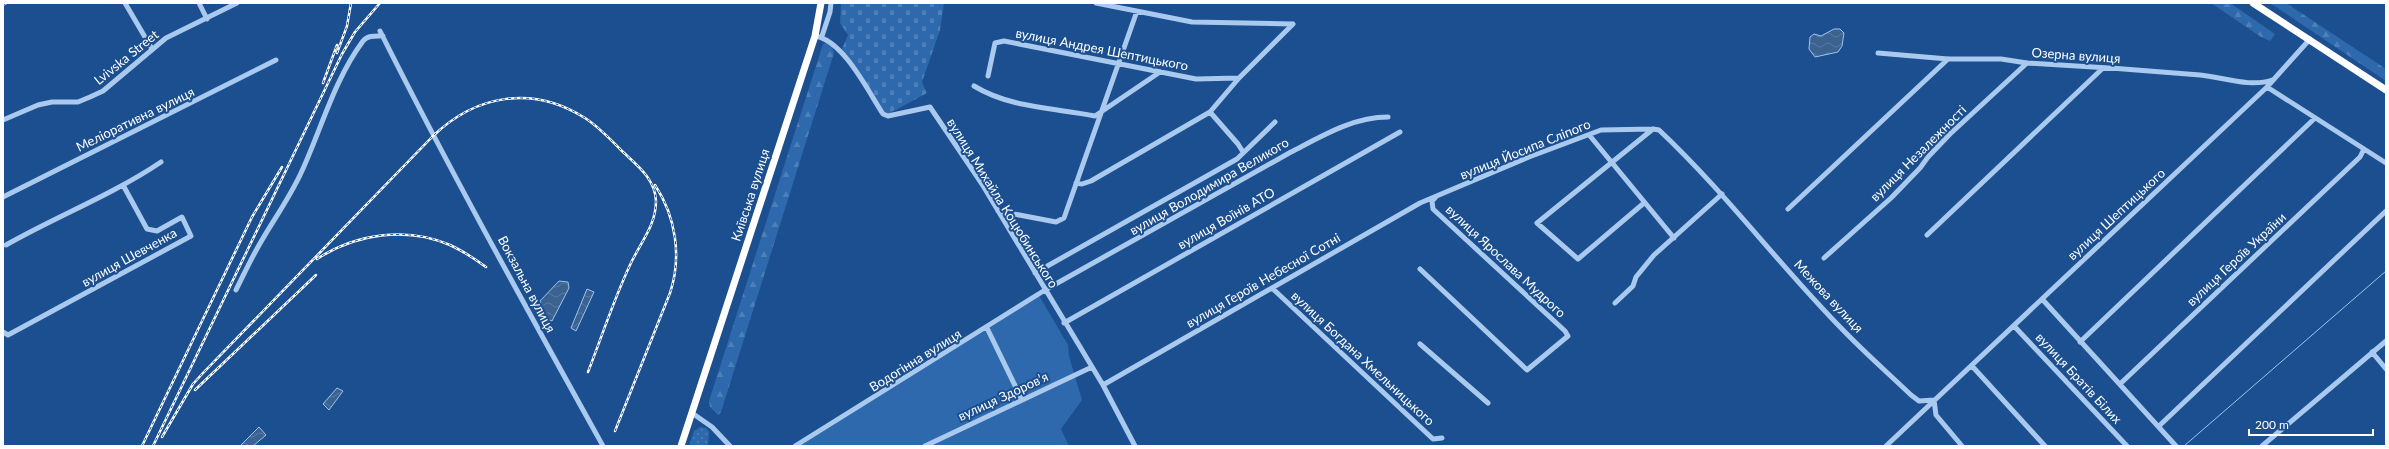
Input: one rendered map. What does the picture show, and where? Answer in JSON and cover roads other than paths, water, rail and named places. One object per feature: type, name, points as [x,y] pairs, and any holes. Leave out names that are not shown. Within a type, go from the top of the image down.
[{"type":"highway","name":"Київська вулиця","points":[[682,446],[818,36],[821,3]]},
{"type":"highway","points":[[2253,3],[2386,90]]},
{"type":"street","points":[[125,3],[152,49]]},
{"type":"street","points":[[199,3],[206,19]]},
{"type":"street","name":"Lvivska Street","points":[[3,120],[38,105],[52,102],[78,102],[104,91],[152,49],[173,34],[206,19],[235,3]]},
{"type":"street","points":[[818,36],[830,12],[831,3]]},
{"type":"street","points":[[1076,183],[1082,184],[1091,181],[1210,112],[1239,78],[1293,24],[1197,22],[1096,3]]},
{"type":"street","points":[[998,211],[1056,222],[1064,218],[1100,112],[1137,11]]},
{"type":"street","name":"Вокзальна вулиця","points":[[380,31],[432,133],[564,378],[603,446]]},
{"type":"street","points":[[236,290],[257,248],[294,188],[316,142],[327,109],[352,59],[364,40],[370,36],[383,36]]},
{"type":"street","name":"вулиця Михайла Коцюбинського","points":[[818,36],[840,49],[882,114],[888,116],[930,107],[998,211],[1064,323],[1103,385],[1134,446]]},
{"type":"street","name":"вулиця Шептицького","points":[[1886,446],[2267,87],[2310,39]]},
{"type":"street","name":"вулиця Андрея Шептицького","points":[[988,76],[995,43],[1004,41],[1196,79],[1239,78]]},
{"type":"street","name":"Озерна вулиця","points":[[1878,53],[1948,59],[2001,59],[2027,63],[2198,75],[2264,83],[2272,80]]},
{"type":"street","points":[[1788,209],[1948,59]]},
{"type":"street","name":"Меліоративна вулиця","points":[[3,197],[276,60]]},
{"type":"street","name":"вулиця Незалежності","points":[[1824,258],[1891,198],[1950,134],[2002,88],[2027,63]]},
{"type":"street","points":[[1927,236],[2103,68]]},
{"type":"street","points":[[974,86],[994,97],[1020,104],[1095,116],[1160,72]]},
{"type":"street","points":[[2267,87],[2386,163]]},
{"type":"street","points":[[1210,112],[1238,144],[1242,152]]},
{"type":"street","name":"вулиця Володимира Великого","points":[[1045,290],[1331,131],[1370,117],[1388,117]]},
{"type":"street","points":[[2080,342],[2315,118]]},
{"type":"street","name":"вулиця Володимира Великого","points":[[1035,273],[1218,171],[1237,159],[1242,152],[1275,122]]},
{"type":"street","points":[[1614,303],[1633,286],[1636,276],[1642,267],[1674,238],[1720,192],[1659,130],[1653,129],[1537,223],[1578,259],[1644,202]]},
{"type":"street","name":"вулиця Йосипа Сліпого","points":[[1436,197],[1529,157],[1590,136],[1602,130],[1653,129]]},
{"type":"street","name":"вулиця Воїнів АТО","points":[[1064,323],[1400,132]]},
{"type":"street","points":[[1590,136],[1674,238]]},
{"type":"street","name":"вулиця Героїв України","points":[[2120,384],[2360,157],[2364,149]]},
{"type":"street","points":[[6,245],[61,215],[123,185],[160,162]]},
{"type":"street","name":"вулиця Шевченка","points":[[3,332],[8,335],[191,236],[182,217],[157,230],[147,229],[123,185]]},
{"type":"street","name":"Межова вулиця","points":[[1720,192],[1843,330],[1911,395],[1919,401],[1934,400]]},
{"type":"street","name":"вулиця Героїв Небесної Сотні","points":[[1103,385],[1413,207],[1436,197]]},
{"type":"street","name":"вулиця Ярослава Мудрого","points":[[1420,269],[1527,370],[1566,340],[1568,336],[1565,331],[1433,209],[1432,201],[1436,197]]},
{"type":"street","points":[[2159,426],[2386,211]]},
{"type":"street","name":"вулиця Богдана Хмельницького","points":[[1272,288],[1433,439],[1442,438]]},
{"type":"street","name":"Водогінна вулиця","points":[[795,446],[987,328],[1045,290]]},
{"type":"street","points":[[2042,299],[2176,446]]},
{"type":"street","name":"вулиця Братів Білих","points":[[2014,326],[2127,446]]},
{"type":"street","points":[[987,328],[1022,400]]},
{"type":"street","points":[[2262,446],[2386,341]]},
{"type":"street","points":[[1420,344],[1488,403]]},
{"type":"street","points":[[2372,352],[2386,369]]},
{"type":"street","points":[[1972,366],[2045,446]]},
{"type":"street","name":"вулиця Здоровʼя","points":[[925,446],[1092,367]]},
{"type":"street","points":[[1934,400],[1936,415],[1962,446]]},
{"type":"street","points":[[692,413],[712,427],[730,446]]},
{"type":"water","points":[[1834,29],[1840,29],[1844,33],[1842,46],[1838,52],[1815,57],[1809,49],[1810,37],[1814,34],[1821,36]]},
{"type":"water","points":[[559,281],[568,282],[569,288],[552,321],[547,319],[540,301]]},
{"type":"water","points":[[587,289],[594,292],[576,331],[571,328]]},
{"type":"water","points":[[337,388],[343,391],[329,410],[323,404]]},
{"type":"water","points":[[259,427],[266,435],[253,446],[240,446]]},
{"type":"waterway","points":[[3,6],[8,3]]},
{"type":"waterway","points":[[2184,446],[2386,271]]},
{"type":"railway","points":[[337,53],[347,26],[351,3]]},
{"type":"railway","points":[[153,446],[342,54],[355,32],[380,3]]},
{"type":"railway","points":[[323,83],[337,45]]},
{"type":"railway","points":[[162,437],[193,384],[433,136],[450,122],[468,111],[487,103],[506,99],[526,98],[546,101],[585,118],[600,130],[640,168],[653,186],[656,201],[653,218],[647,234],[634,257],[613,304],[588,372]]},
{"type":"railway","points":[[142,446],[252,217],[282,167]]},
{"type":"railway","points":[[615,431],[670,293],[674,279],[676,265],[675,238],[668,210],[655,185]]},
{"type":"railway","points":[[317,259],[332,250],[364,239],[399,234],[433,239],[450,245],[469,255],[486,267]]},
{"type":"railway","points":[[195,390],[316,275]]}]
